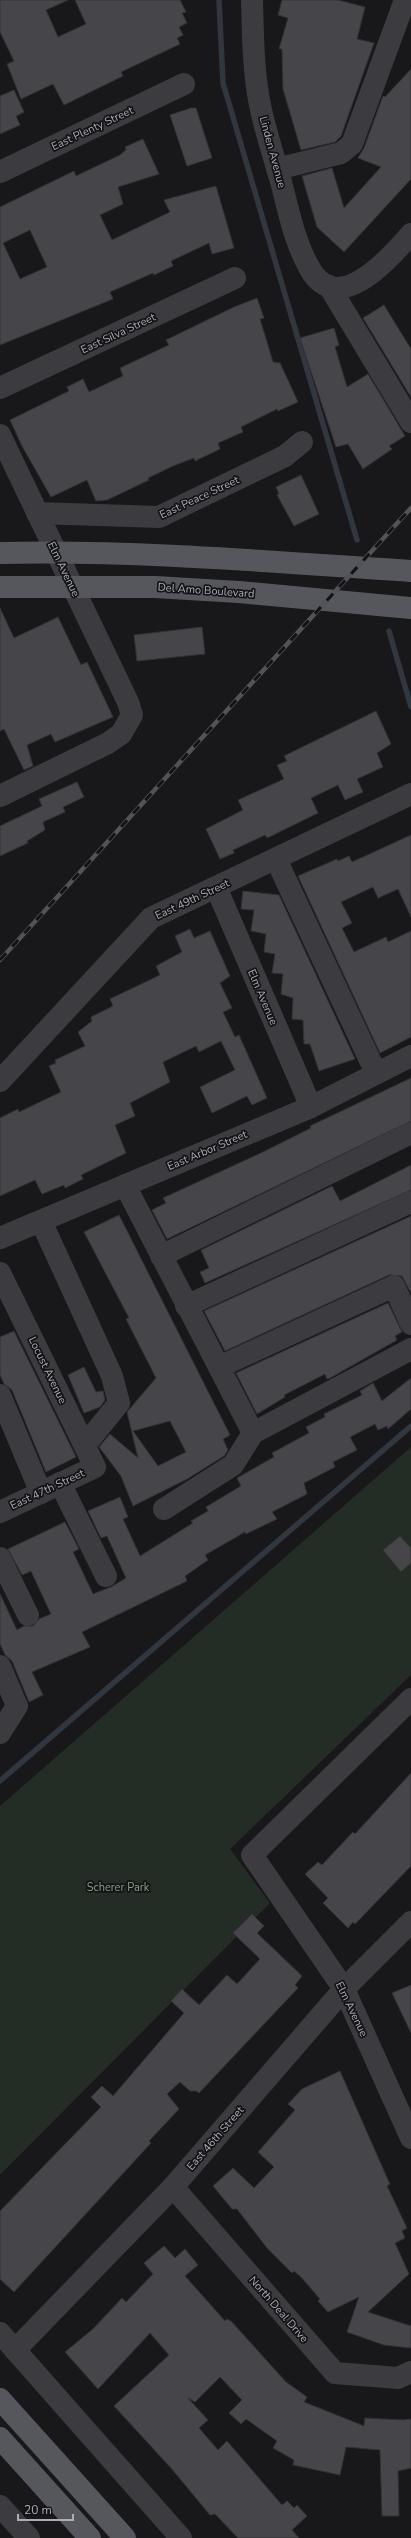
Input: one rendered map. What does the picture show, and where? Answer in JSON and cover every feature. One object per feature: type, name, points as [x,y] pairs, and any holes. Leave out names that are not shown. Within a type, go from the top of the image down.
[{"type":"main road","points":[[0,553],[56,552],[240,558],[411,570]]},
{"type":"main road","name":"Del Amo Boulevard","points":[[0,587],[73,585],[239,592],[411,608]]},
{"type":"main road","points":[[0,2399],[125,2538]]},
{"type":"main road","points":[[0,2438],[90,2538]]},
{"type":"street","name":"Linden Avenue","points":[[252,0],[254,60],[260,105],[301,249],[316,278],[321,283],[331,287]]},
{"type":"street","points":[[278,169],[341,153],[352,144],[405,0]]},
{"type":"street","name":"East Plenty Street","points":[[0,172],[184,84]]},
{"type":"street","points":[[411,234],[389,258],[368,275],[349,285],[331,287],[411,422]]},
{"type":"street","name":"East Silva Street","points":[[0,388],[235,278]]},
{"type":"street","name":"Elm Avenue","points":[[0,435],[73,585],[128,702],[132,715],[121,734],[0,796]]},
{"type":"street","name":"East Peace Street","points":[[37,513],[159,517],[285,456],[302,442]]},
{"type":"street","name":"East 49th Street","points":[[0,1081],[139,928],[151,918],[411,794]]},
{"type":"street","points":[[276,859],[376,1073]]},
{"type":"street","name":"Elm Avenue","points":[[216,888],[311,1106]]},
{"type":"street","name":"East Arbor Street","points":[[0,1238],[311,1106],[411,1056]]},
{"type":"street","points":[[161,1256],[411,1134]]},
{"type":"street","points":[[125,1185],[186,1306],[253,1433]]},
{"type":"street","points":[[186,1306],[411,1202]]},
{"type":"street","points":[[41,1221],[112,1376],[119,1403],[85,1445]]},
{"type":"street","name":"Locust Avenue","points":[[0,1273],[95,1467]]},
{"type":"street","points":[[219,1368],[394,1286],[411,1324]]},
{"type":"street","points":[[164,1509],[233,1465],[253,1433],[411,1349]]},
{"type":"street","points":[[0,1395],[41,1493]]},
{"type":"street","name":"East 47th Street","points":[[0,1512],[95,1467]]},
{"type":"street","points":[[60,1483],[106,1576]]},
{"type":"street","points":[[0,1558],[28,1615]]},
{"type":"street","points":[[0,1666],[17,1706],[0,1733]]},
{"type":"street","name":"Elm Avenue","points":[[411,1699],[252,1855],[277,1888],[344,1989],[411,2138]]},
{"type":"street","name":"East 46th Street","points":[[15,2350],[172,2187],[344,1989],[411,1922]]},
{"type":"street","name":"North Deal Drive","points":[[172,2187],[335,2373],[398,2378],[411,2372]]},
{"type":"street","points":[[0,2333],[181,2538]]},
{"type":"street","points":[[0,2506],[29,2538]]},
{"type":"green space","name":"Scherer Park","points":[[411,1447],[411,1675],[230,1849],[270,1903],[0,2175],[0,1806]]},
{"type":"building","points":[[0,0],[68,0],[46,10],[58,37],[86,24],[75,0],[180,0],[186,12],[182,13],[187,23],[179,27],[183,35],[177,38],[180,44],[121,72],[123,76],[64,105],[53,84],[21,99],[7,64],[14,61],[0,32]]},
{"type":"building","points":[[282,0],[338,0],[365,7],[357,39],[374,43],[341,136],[335,142],[301,150],[283,89],[282,49],[279,49],[288,18],[278,15]]},
{"type":"building","points":[[411,69],[411,179],[344,252],[317,227],[302,176],[332,168],[344,208],[381,167],[358,158],[364,148],[383,96],[385,97]]},
{"type":"building","points":[[14,90],[24,112],[16,116],[20,125],[0,134],[0,96]]},
{"type":"building","points":[[191,108],[196,108],[212,158],[187,166],[170,115]]},
{"type":"building","points":[[143,139],[159,174],[118,187],[123,204],[100,215],[112,240],[170,212],[164,200],[216,186],[234,248],[212,254],[209,243],[171,261],[173,266],[110,292],[113,299],[0,345],[0,207],[74,171],[76,176],[120,155],[126,150],[125,147]],"holes":[[[30,230],[47,267],[20,279],[3,243]]]},
{"type":"building","points":[[257,298],[264,318],[260,319],[273,362],[280,363],[298,402],[278,411],[277,409],[241,427],[243,432],[218,443],[220,449],[195,461],[194,458],[173,466],[148,478],[149,480],[107,500],[96,501],[87,480],[51,497],[22,446],[10,420],[69,391],[67,387],[83,379],[89,392],[123,376],[120,368],[169,345],[166,340],[234,307]]},
{"type":"building","points":[[384,305],[411,349],[411,397],[363,318]]},
{"type":"building","points":[[334,328],[339,345],[335,347],[347,387],[368,374],[405,436],[389,446],[392,449],[363,469],[348,444],[336,447],[300,338]]},
{"type":"building","points":[[301,475],[319,514],[294,526],[277,495],[279,494],[276,487]]},
{"type":"building","points":[[0,608],[14,638],[58,617],[81,665],[87,662],[113,717],[55,742],[51,734],[27,745],[33,766],[24,770],[4,729],[0,731]]},
{"type":"building","points":[[202,627],[205,654],[137,661],[134,635]]},
{"type":"building","points":[[376,711],[391,744],[377,753],[383,767],[357,779],[363,792],[345,800],[338,785],[311,798],[318,813],[267,838],[265,835],[233,850],[234,853],[220,859],[206,829],[243,810],[238,800],[284,779],[277,765],[287,761],[284,756]]},
{"type":"building","points":[[77,782],[84,797],[63,807],[65,812],[43,822],[45,830],[27,841],[28,843],[0,856],[0,826],[42,806],[39,799]]},
{"type":"building","points":[[411,835],[411,917],[398,889],[378,898],[373,887],[341,902],[352,923],[342,928],[354,952],[386,937],[388,942],[411,931],[411,1037],[380,1053],[298,876],[337,859],[338,861],[349,856],[352,862]]},
{"type":"building","points":[[243,891],[279,895],[355,1059],[319,1071],[310,1044],[304,1044],[303,1020],[292,1019],[293,998],[281,994],[283,974],[272,973],[275,954],[264,952],[266,934],[251,931],[254,910],[241,909]]},
{"type":"building","points":[[190,929],[194,938],[210,931],[230,976],[220,983],[232,1008],[223,1012],[235,1037],[239,1035],[267,1098],[252,1105],[247,1096],[212,1113],[200,1087],[235,1070],[221,1041],[199,1052],[196,1046],[163,1062],[170,1082],[130,1103],[135,1116],[115,1125],[126,1153],[81,1175],[83,1179],[65,1188],[64,1185],[42,1194],[35,1180],[0,1196],[0,1118],[18,1109],[19,1112],[61,1092],[49,1066],[56,1063],[55,1060],[85,1046],[78,1032],[92,1021],[91,1017],[113,1006],[110,999],[160,975],[156,966],[182,952],[175,936]]},
{"type":"building","points":[[411,1078],[411,1121],[167,1239],[152,1210],[166,1203],[163,1198],[261,1153],[311,1128],[310,1126]]},
{"type":"building","points":[[411,1165],[411,1190],[205,1283],[200,1272],[209,1268],[201,1250],[332,1186],[340,1201]]},
{"type":"building","points":[[119,1215],[230,1435],[223,1439],[228,1450],[224,1456],[187,1479],[133,1506],[121,1476],[99,1447],[110,1434],[138,1458],[127,1412],[156,1378],[126,1319],[129,1318],[84,1232]],"holes":[[[170,1421],[186,1452],[158,1466],[133,1431]]]},
{"type":"building","points":[[411,1216],[411,1293],[402,1276],[389,1275],[225,1351],[204,1311]]},
{"type":"building","points":[[388,1303],[402,1332],[395,1336],[397,1340],[330,1378],[327,1379],[325,1374],[284,1395],[285,1397],[257,1414],[236,1373]]},
{"type":"building","points":[[14,1331],[76,1457],[46,1472],[12,1390],[4,1384],[0,1375],[0,1337]]},
{"type":"building","points":[[84,1367],[96,1392],[103,1391],[105,1400],[100,1407],[84,1413],[68,1375]]},
{"type":"building","points":[[411,1378],[411,1409],[388,1429],[387,1426],[378,1430],[375,1424],[350,1437],[357,1450],[333,1462],[335,1467],[304,1483],[307,1494],[272,1512],[277,1519],[246,1534],[245,1532],[205,1555],[208,1560],[185,1576],[187,1581],[82,1632],[90,1647],[32,1672],[43,1695],[29,1702],[12,1661],[5,1655],[0,1644],[0,1594],[17,1630],[24,1626],[33,1626],[39,1619],[51,1614],[31,1571],[22,1575],[8,1549],[65,1522],[79,1549],[73,1552],[93,1594],[111,1587],[126,1578],[107,1536],[101,1538],[88,1511],[120,1497],[128,1517],[123,1519],[140,1556],[193,1523],[191,1521],[208,1511],[206,1507],[241,1486],[237,1478],[274,1457],[272,1453],[309,1433],[306,1427],[325,1417],[324,1414],[362,1395],[360,1391],[373,1383],[382,1401]]},
{"type":"building","points":[[400,1536],[411,1548],[411,1563],[401,1572],[383,1550]]},
{"type":"building","points":[[411,1773],[411,1866],[355,1924],[353,1922],[348,1928],[323,1903],[328,1898],[305,1874],[318,1862],[322,1865],[353,1832],[355,1834]]},
{"type":"building","points":[[252,1914],[264,1926],[257,1933],[302,1976],[295,1985],[298,1988],[199,2093],[196,2091],[190,2091],[180,2082],[167,2094],[179,2109],[149,2141],[151,2143],[14,2292],[0,2279],[0,2211],[101,2107],[91,2097],[102,2086],[113,2096],[184,2013],[171,2001],[182,1989],[199,2005],[227,1975],[237,1984],[260,1959],[233,1933]]},
{"type":"building","points":[[411,1985],[411,2033],[392,1993]]},
{"type":"building","points":[[340,2071],[390,2184],[387,2186],[407,2228],[402,2231],[405,2238],[395,2243],[409,2274],[368,2312],[411,2326],[411,2348],[384,2345],[347,2332],[359,2297],[328,2312],[318,2301],[320,2299],[301,2277],[294,2271],[292,2273],[267,2248],[237,2209],[232,2209],[213,2186],[233,2168],[254,2188],[274,2167],[258,2152],[295,2110],[288,2104],[302,2089]]},
{"type":"building","points":[[164,2246],[175,2258],[185,2249],[198,2265],[185,2276],[225,2321],[227,2319],[231,2321],[286,2382],[307,2397],[304,2402],[364,2426],[365,2418],[411,2419],[411,2468],[398,2471],[399,2516],[382,2516],[380,2450],[346,2447],[340,2475],[293,2465],[294,2460],[273,2448],[277,2441],[246,2419],[241,2424],[229,2413],[242,2400],[220,2377],[195,2402],[188,2398],[208,2420],[199,2428],[218,2450],[227,2441],[282,2505],[287,2501],[294,2508],[297,2505],[307,2516],[292,2530],[299,2538],[238,2538],[215,2514],[210,2515],[171,2468],[114,2406],[169,2355],[150,2333],[98,2389],[65,2352],[93,2329],[122,2298],[126,2302],[153,2274],[144,2263]]},
{"type":"waterway","points":[[219,0],[223,83],[357,540]]},
{"type":"waterway","points":[[389,631],[411,707]]},
{"type":"waterway","points":[[0,1781],[411,1426]]},
{"type":"railway","points":[[0,960],[411,508]]}]
